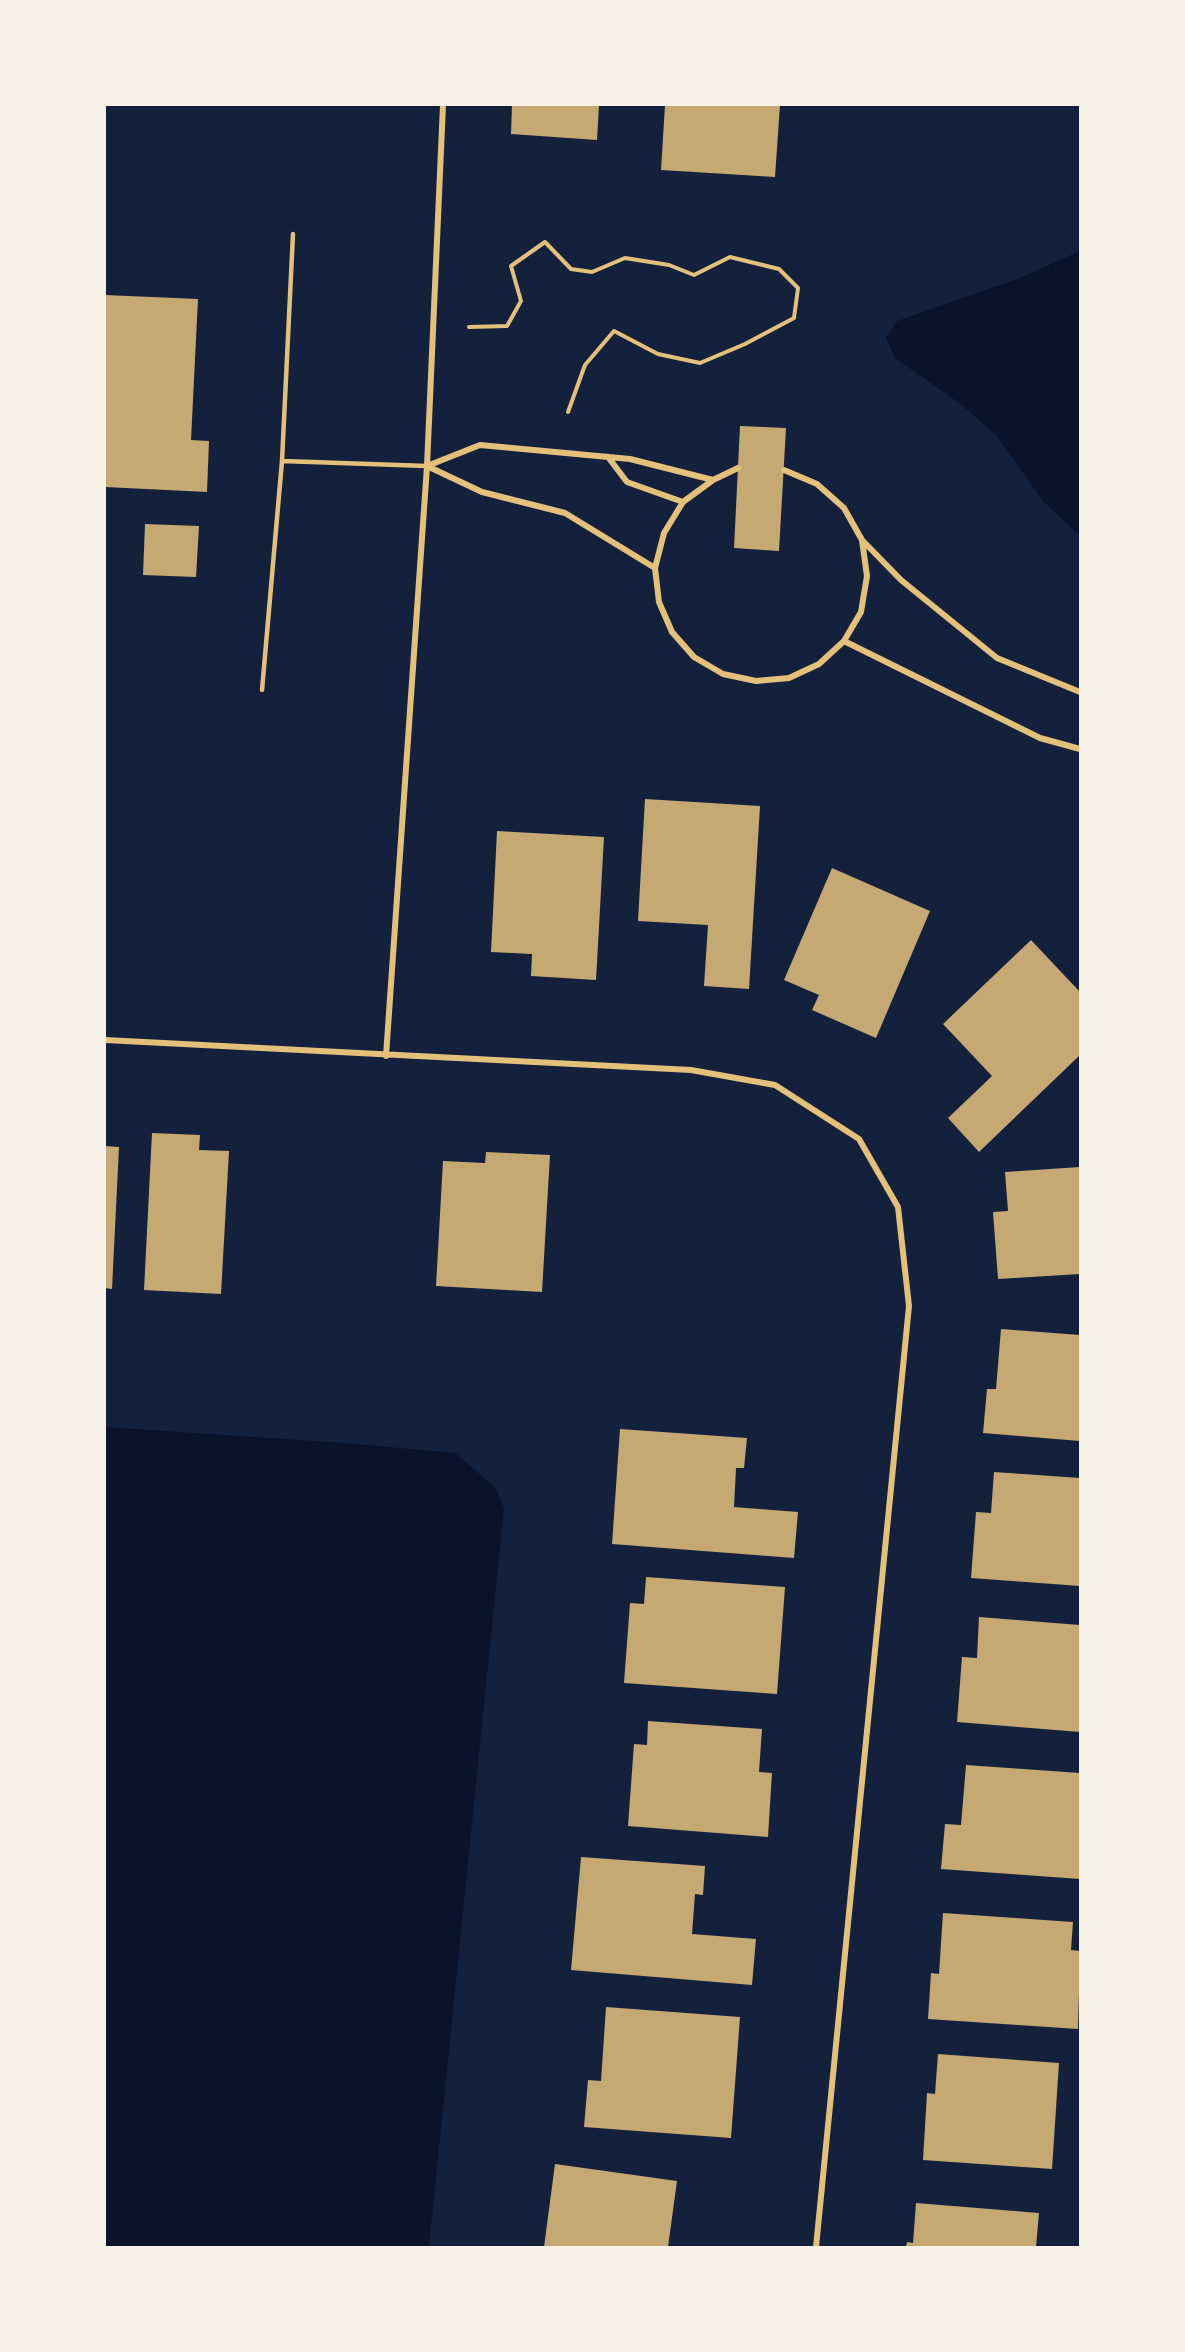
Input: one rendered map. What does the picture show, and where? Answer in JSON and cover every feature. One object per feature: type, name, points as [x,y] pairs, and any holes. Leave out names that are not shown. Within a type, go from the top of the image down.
[{"type":"street","points":[[386,1056],[426,466],[443,105]]},
{"type":"street","points":[[426,466],[480,445],[630,459],[713,480]]},
{"type":"street","points":[[608,457],[627,482],[683,502]]},
{"type":"street","points":[[426,466],[482,492],[565,513],[655,568]]},
{"type":"street","points":[[738,468],[713,480],[683,502],[664,533],[655,568],[659,602],[672,632],[694,657],[723,674],[756,681],[789,678],[819,664],[844,641],[861,612],[867,576],[862,540]]},
{"type":"street","points":[[784,470],[817,484],[844,508],[862,540],[901,580],[997,658],[1080,692]]},
{"type":"street","points":[[844,641],[1040,738],[1080,749]]},
{"type":"street","points":[[105,1040],[691,1070],[775,1085],[859,1139],[898,1208],[909,1306],[816,2247]]},
{"type":"lane","points":[[262,690],[282,461],[293,234]]},
{"type":"lane","points":[[282,461],[426,466]]},
{"type":"path","points":[[469,327],[507,326],[521,301],[511,266],[545,242],[571,269],[592,272],[625,258],[669,265],[694,275],[730,258],[779,269],[798,288],[794,318],[745,344],[700,363],[658,354],[614,331],[585,365],[568,412]]},
{"type":"water","points":[[1080,251],[1080,536],[1043,501],[996,435],[959,403],[895,358],[886,338],[897,321],[1020,278]]},
{"type":"water","points":[[105,1427],[455,1453],[495,1487],[504,1508],[429,2247],[105,2247]]},
{"type":"building","points":[[512,105],[599,105],[597,140],[511,134]]},
{"type":"building","points":[[665,105],[780,105],[775,177],[661,170]]},
{"type":"building","points":[[105,295],[198,299],[191,440],[209,441],[207,492],[105,487]]},
{"type":"building","points":[[740,426],[786,428],[779,551],[734,548]]},
{"type":"building","points":[[145,524],[199,526],[196,577],[143,575]]},
{"type":"building","points":[[645,799],[760,806],[749,989],[704,986],[708,925],[638,921]]},
{"type":"building","points":[[497,831],[604,837],[596,980],[531,976],[532,954],[491,952]]},
{"type":"building","points":[[832,868],[930,911],[876,1038],[812,1010],[819,995],[784,980]]},
{"type":"building","points":[[1031,940],[1080,992],[1080,1055],[979,1152],[948,1118],[992,1076],[943,1024]]},
{"type":"building","points":[[152,1133],[200,1135],[199,1150],[229,1151],[221,1294],[144,1290]]},
{"type":"building","points":[[105,1146],[119,1147],[112,1289],[105,1288]]},
{"type":"building","points":[[486,1152],[550,1155],[542,1292],[436,1286],[443,1161],[485,1163]]},
{"type":"building","points":[[1080,1167],[1080,1274],[998,1279],[993,1212],[1008,1211],[1005,1172]]},
{"type":"building","points":[[1001,1329],[1080,1335],[1080,1441],[983,1433],[987,1389],[996,1389]]},
{"type":"building","points":[[620,1429],[747,1438],[744,1468],[736,1468],[734,1507],[798,1512],[794,1558],[612,1544]]},
{"type":"building","points":[[994,1472],[1080,1478],[1080,1586],[971,1578],[976,1512],[991,1513]]},
{"type":"building","points":[[646,1577],[785,1587],[777,1694],[624,1683],[630,1603],[644,1604]]},
{"type":"building","points":[[979,1617],[1080,1625],[1080,1732],[957,1722],[962,1657],[977,1658]]},
{"type":"building","points":[[648,1721],[762,1729],[759,1772],[772,1773],[768,1837],[628,1826],[634,1744],[647,1745]]},
{"type":"building","points":[[966,1765],[1080,1773],[1080,1879],[941,1869],[945,1824],[961,1825]]},
{"type":"building","points":[[581,1857],[705,1866],[703,1895],[695,1894],[692,1934],[756,1939],[752,1985],[571,1970]]},
{"type":"building","points":[[943,1913],[1073,1922],[1071,1950],[1080,1951],[1078,2029],[928,2019],[931,1973],[939,1974]]},
{"type":"building","points":[[606,2007],[740,2017],[731,2138],[584,2127],[588,2080],[601,2081]]},
{"type":"building","points":[[938,2054],[1059,2063],[1052,2169],[923,2160],[927,2093],[935,2094]]},
{"type":"building","points":[[555,2164],[677,2181],[668,2247],[544,2247]]},
{"type":"building","points":[[916,2203],[1039,2213],[1036,2247],[906,2247],[907,2242],[913,2243]]}]
